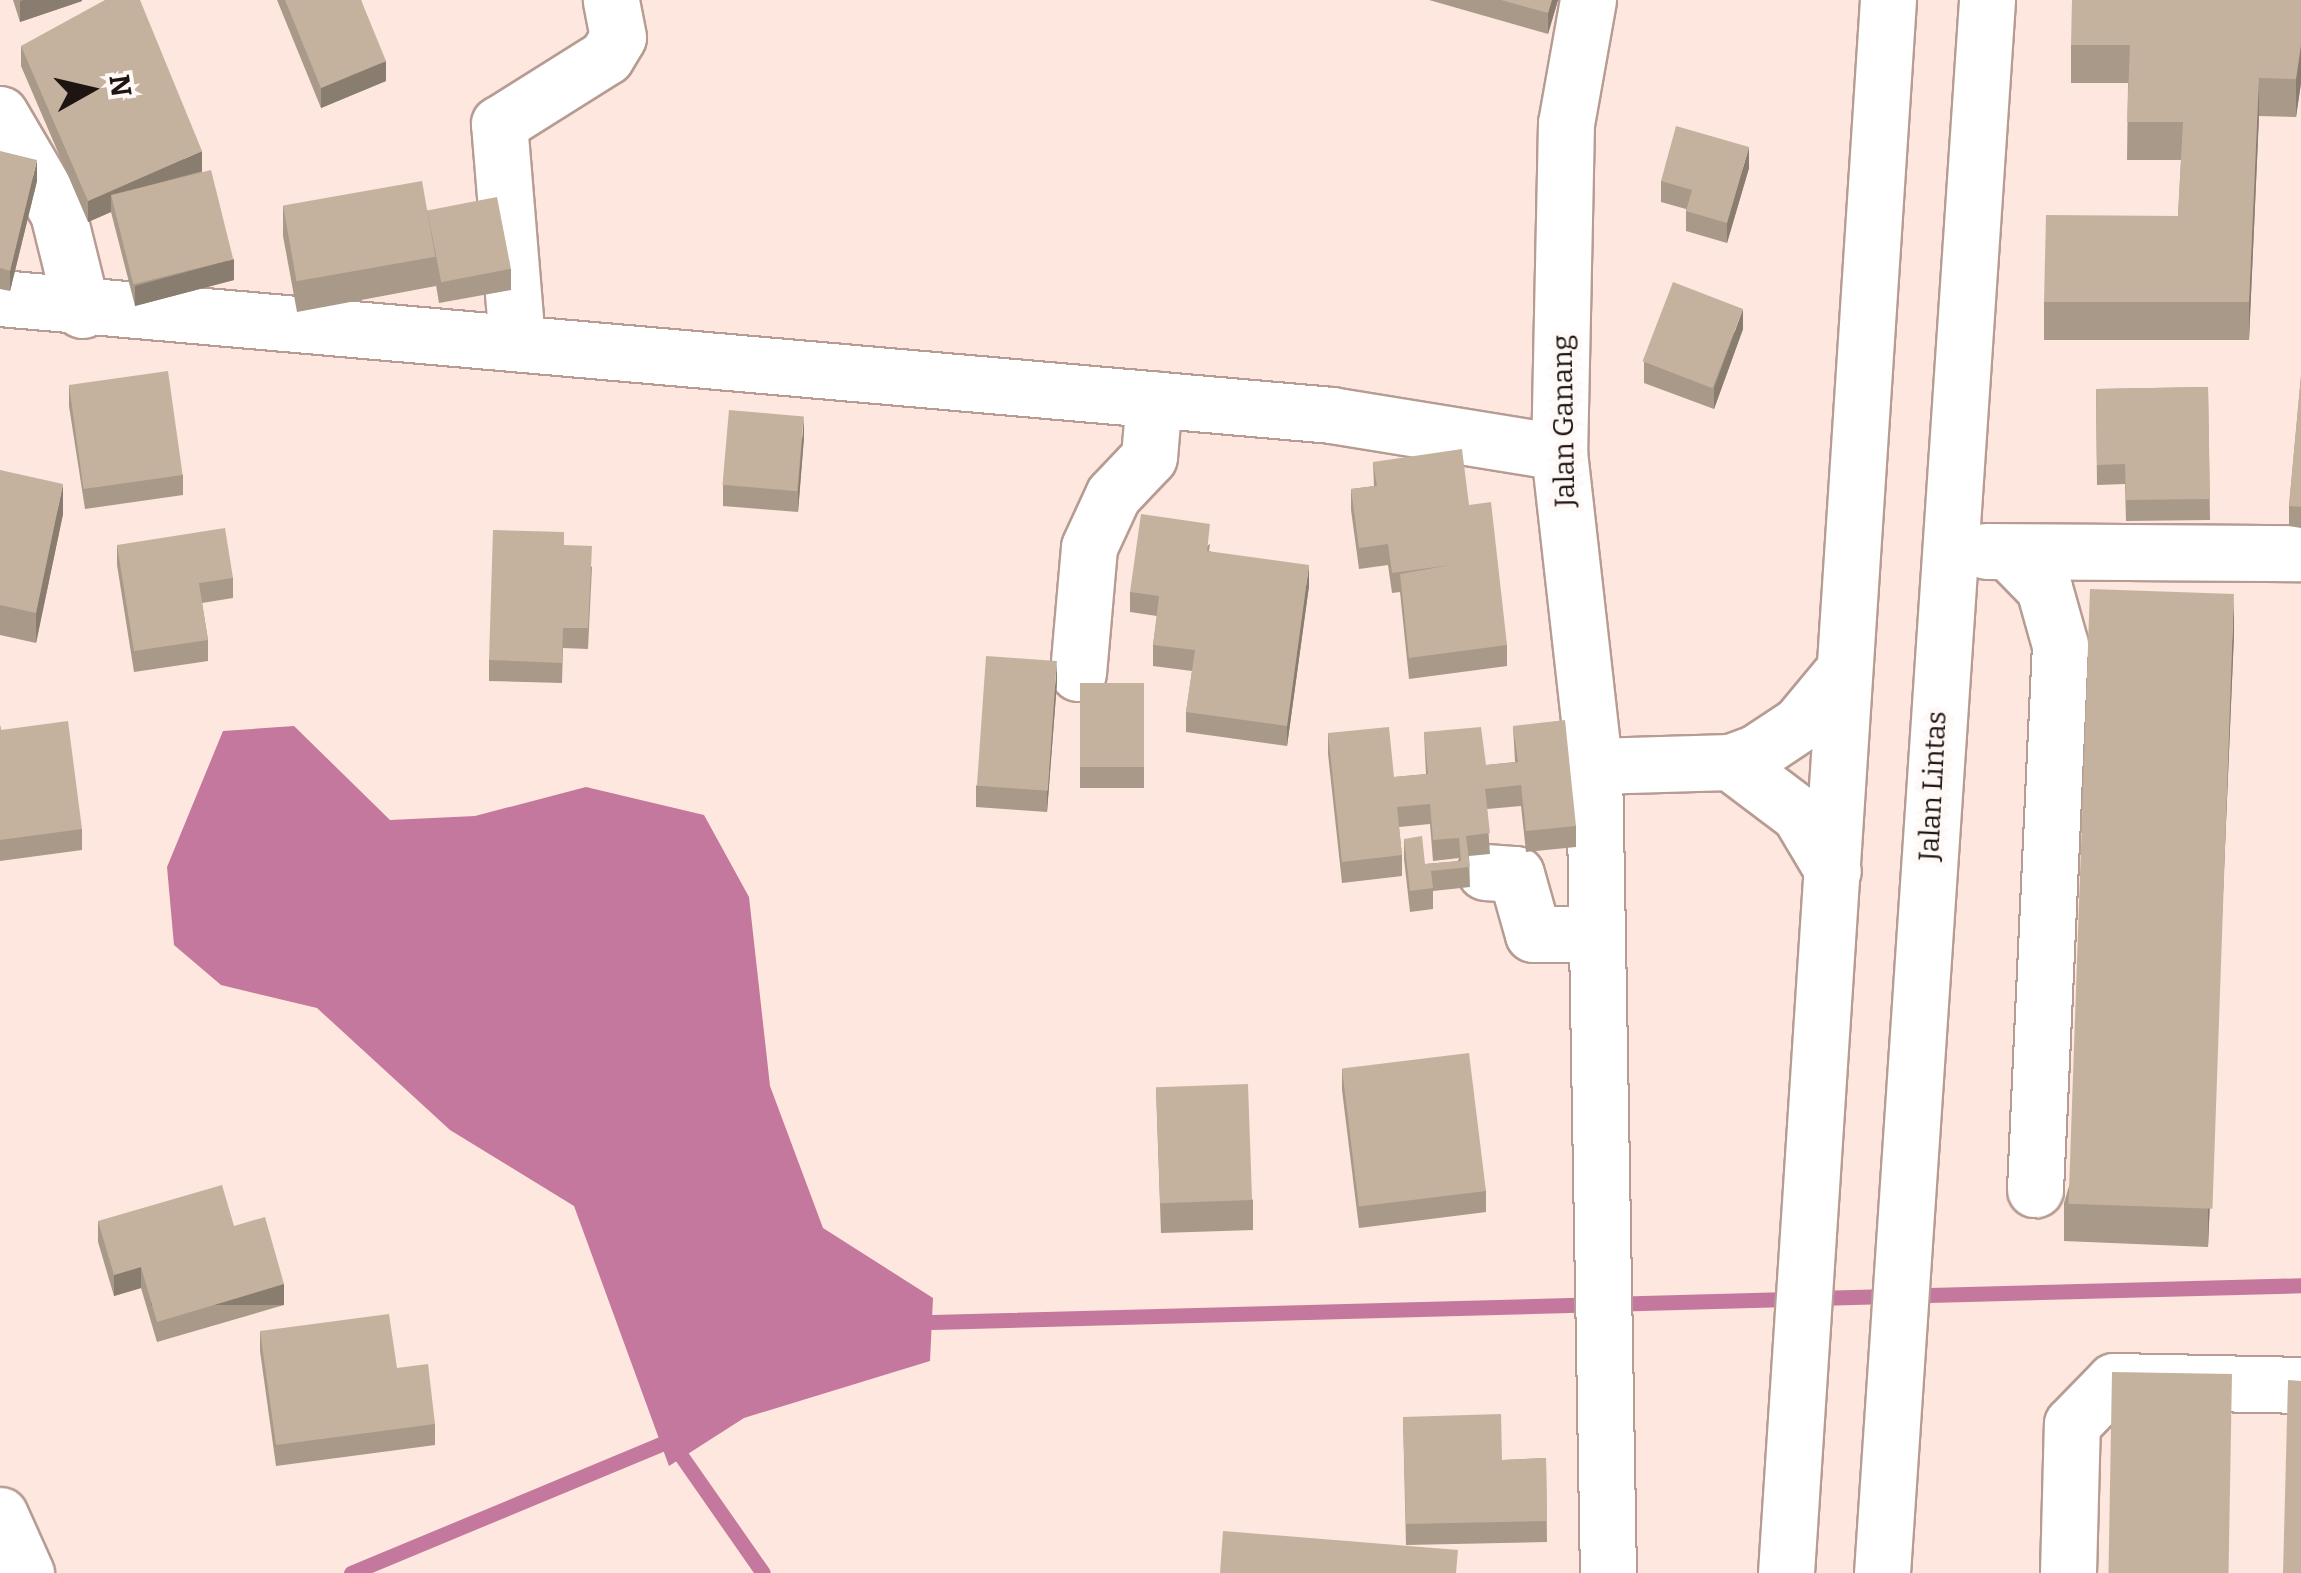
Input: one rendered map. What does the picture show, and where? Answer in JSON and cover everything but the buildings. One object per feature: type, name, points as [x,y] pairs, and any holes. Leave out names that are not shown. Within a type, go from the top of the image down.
[{"type":"main road","points":[[517,342],[499,124],[606,57],[618,37],[611,0]]},
{"type":"main road","name":"Jalan Ganang","points":[[1588,0],[1566,123],[1559,452],[1594,766],[1599,1264],[1608,1573]]},
{"type":"main road","points":[[1786,1573],[1888,0]]},
{"type":"main road","name":"Jalan Lintas","points":[[1882,1573],[1987,0]]},
{"type":"main road","points":[[0,114],[58,213],[82,310]]},
{"type":"main road","points":[[0,298],[82,310],[517,342],[1331,415],[1559,452]]},
{"type":"main road","points":[[1078,673],[1089,547],[1112,495],[1149,458],[1154,399]]},
{"type":"main road","points":[[1948,548],[2010,553],[2301,552]]},
{"type":"main road","points":[[2010,553],[2044,588],[2060,645],[2035,1189]]},
{"type":"main road","points":[[1594,766],[1730,762],[1781,739],[1844,670]]},
{"type":"main road","points":[[1730,762],[1799,814],[1833,871]]},
{"type":"main road","points":[[1485,872],[1516,874],[1533,934],[1597,934]]},
{"type":"main road","points":[[2068,1573],[2072,1424],[2114,1381],[2301,1385]]},
{"type":"main road","points":[[1570,1573],[1606,1501]]},
{"type":"main road","points":[[0,1515],[26,1573]]},
{"type":"shaded area","points":[[294,726],[390,820],[475,816],[586,787],[704,815],[749,897],[770,1086],[823,1228],[933,1298],[930,1361],[744,1418],[669,1466],[574,1206],[450,1130],[317,1008],[221,985],[174,945],[167,867],[223,731]]},
{"type":"waterway","points":[[1815,1298],[2301,1285]]},
{"type":"waterway","points":[[932,1322],[1792,1299]]},
{"type":"waterway","points":[[351,1573],[664,1443]]},
{"type":"waterway","points":[[682,1457],[763,1573]]}]
